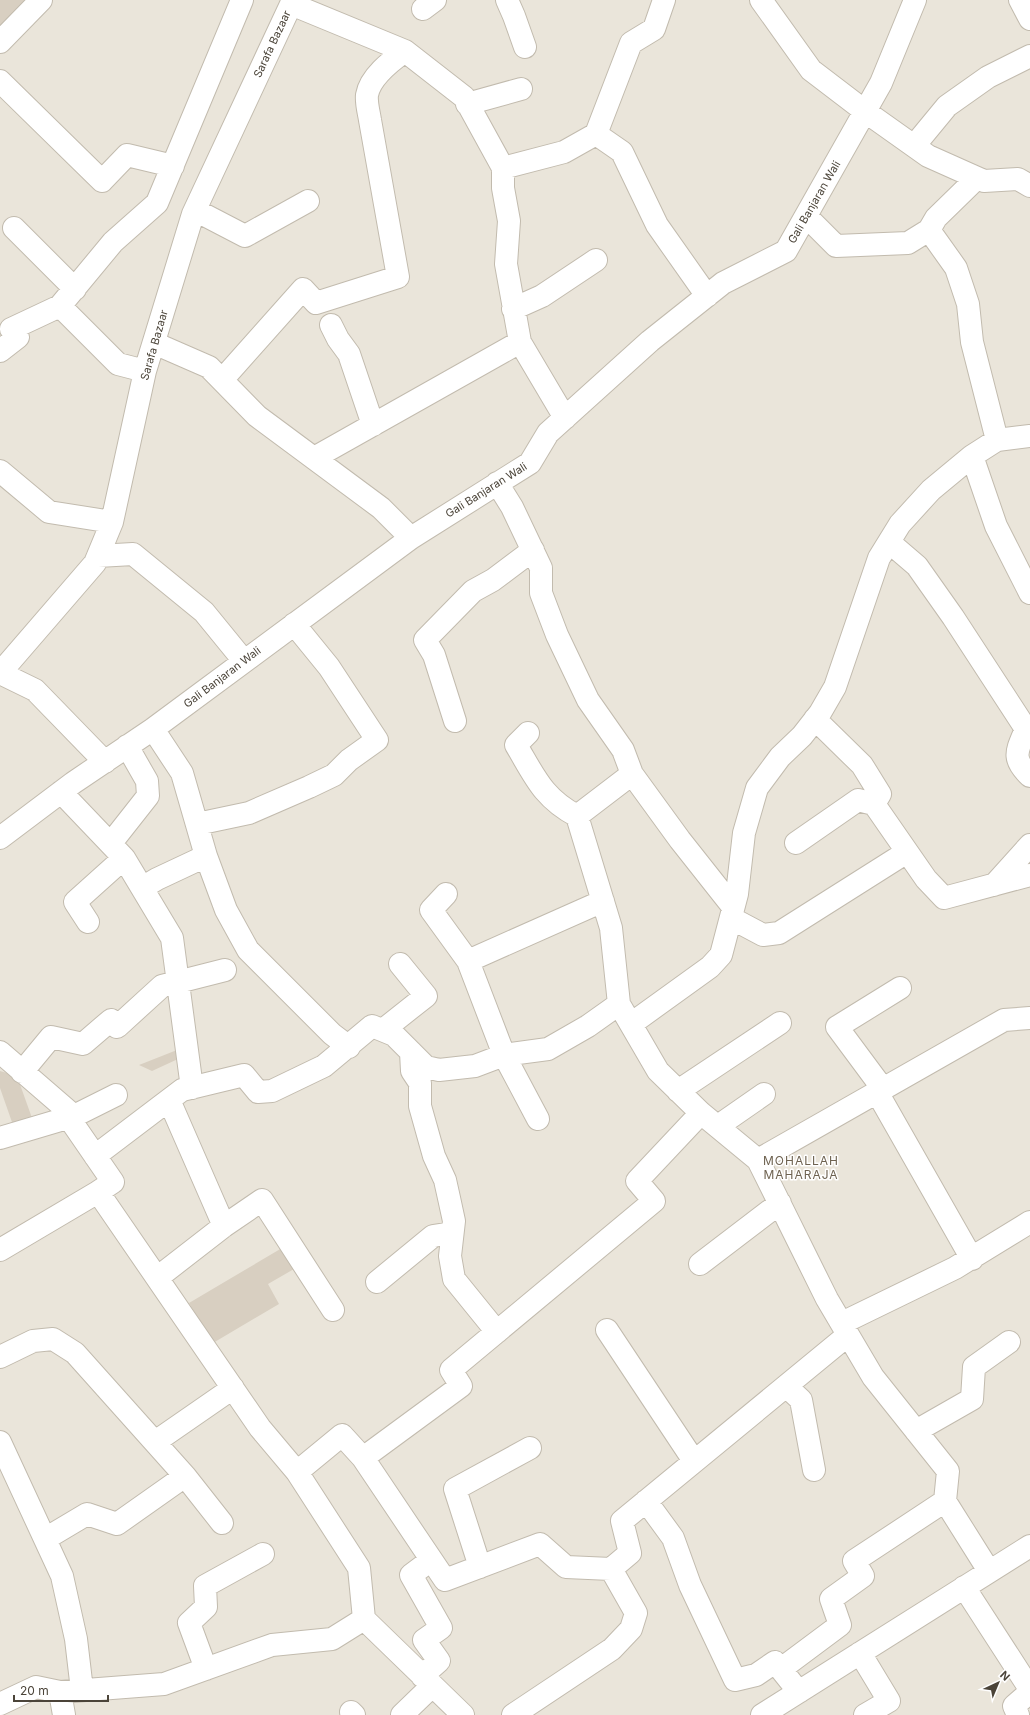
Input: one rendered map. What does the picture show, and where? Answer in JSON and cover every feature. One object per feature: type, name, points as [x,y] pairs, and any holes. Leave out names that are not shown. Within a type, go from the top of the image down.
[{"type":"street","points":[[0,42],[41,0]]},
{"type":"street","points":[[0,351],[18,337],[11,329],[60,306],[114,242],[157,203],[242,0]]},
{"type":"street","points":[[507,0],[525,47]]},
{"type":"street","points":[[502,168],[564,152],[596,134],[630,43],[654,29],[664,0]]},
{"type":"street","points":[[761,0],[811,70],[866,112],[928,156],[984,181],[1018,179],[1030,186]]},
{"type":"street","name":"Gali Banjaran Wali","points":[[0,838],[61,792],[153,729],[411,538],[530,463],[548,433],[650,341],[723,283],[786,251],[866,112],[881,83],[915,0]]},
{"type":"street","points":[[1020,0],[1030,19]]},
{"type":"street","points":[[292,2],[405,51],[464,97],[502,168],[503,188],[509,221],[506,264],[520,342],[565,418]]},
{"type":"street","name":"Sarafa Bazaar","points":[[2,666],[95,563],[112,522],[145,371],[195,210],[292,2]]},
{"type":"street","points":[[222,380],[303,289],[316,303],[398,276],[372,134],[367,95],[376,76],[387,63],[405,51]]},
{"type":"street","points":[[914,146],[947,106],[988,77],[1030,56]]},
{"type":"street","points":[[0,81],[102,181],[127,155],[172,166]]},
{"type":"street","points":[[467,104],[521,89]]},
{"type":"street","points":[[596,134],[622,152],[657,225],[707,296]]},
{"type":"street","points":[[806,216],[836,246],[908,243],[929,230],[936,218],[976,178]]},
{"type":"street","points":[[195,210],[244,236],[308,201]]},
{"type":"street","points":[[14,228],[75,289]]},
{"type":"street","points":[[929,230],[956,268],[968,304],[972,342],[998,440]]},
{"type":"street","points":[[513,309],[542,296],[596,260]]},
{"type":"street","points":[[60,306],[118,364],[145,371]]},
{"type":"street","points":[[331,325],[338,339],[349,354],[373,425]]},
{"type":"street","points":[[314,458],[520,342]]},
{"type":"street","points":[[154,343],[209,367],[257,416],[381,508],[411,538]]},
{"type":"street","points":[[631,1024],[710,966],[721,955],[737,894],[744,833],[757,788],[780,757],[802,736],[820,713],[834,687],[880,558],[900,524],[930,490],[972,456],[998,440],[1030,436]]},
{"type":"street","points":[[972,456],[996,526],[1030,593]]},
{"type":"street","points":[[0,471],[49,512],[112,522]]},
{"type":"street","points":[[497,483],[512,506],[541,568],[541,593],[557,635],[588,700],[623,750],[632,774],[732,913],[763,935],[778,933],[907,852]]},
{"type":"street","points":[[889,542],[917,566],[1026,729],[1016,752],[1020,767],[1030,776]]},
{"type":"street","points":[[455,721],[434,655],[425,640],[473,590],[492,580],[533,550]]},
{"type":"street","points":[[98,556],[133,554],[204,612],[244,661]]},
{"type":"street","points":[[197,824],[249,813],[334,776],[349,760],[377,740],[329,667],[294,624]]},
{"type":"street","points":[[2,666],[35,690],[105,762]]},
{"type":"street","points":[[815,719],[862,765],[880,794],[874,804]]},
{"type":"street","points":[[153,729],[182,773],[206,856],[226,910],[248,950],[332,1034],[349,1047]]},
{"type":"street","points":[[528,733],[516,745],[546,793],[560,807],[577,816],[611,928],[619,1004],[658,1071],[701,1113],[758,1160],[827,1299],[873,1377],[948,1471],[945,1500],[989,1571]]},
{"type":"street","points":[[88,922],[75,902],[117,850],[148,796],[147,781],[127,746]]},
{"type":"street","points":[[577,816],[632,774]]},
{"type":"street","points":[[61,792],[117,850],[172,938],[192,1088]]},
{"type":"street","points":[[796,843],[858,800],[874,804],[926,879],[944,898],[1030,875]]},
{"type":"street","points":[[994,885],[1030,845]]},
{"type":"street","points":[[142,888],[157,879],[206,856]]},
{"type":"street","points":[[446,894],[431,910],[468,961],[504,1055],[538,1119]]},
{"type":"street","points":[[468,961],[603,901]]},
{"type":"street","points":[[383,1030],[426,996],[400,964]]},
{"type":"street","points":[[22,1072],[51,1038],[83,1044],[111,1020],[118,1027],[162,986],[225,970]]},
{"type":"street","points":[[900,988],[836,1027],[880,1091],[972,1259]]},
{"type":"street","points":[[95,1156],[182,1090],[244,1075],[258,1092],[272,1091],[324,1066],[349,1047],[358,1036],[372,1026],[394,1035],[426,1067],[439,1070],[475,1066],[504,1055],[548,1049],[588,1026],[619,1004]]},
{"type":"street","points":[[758,1160],[1004,1020],[1030,1018]]},
{"type":"street","points":[[678,1091],[780,1023]]},
{"type":"street","points":[[0,1052],[22,1072],[49,1093],[72,1117],[95,1156],[113,1182],[0,1250]]},
{"type":"street","points":[[411,1052],[412,1071],[420,1083],[420,1106],[434,1156],[445,1180],[454,1221],[450,1256],[454,1279],[497,1332]]},
{"type":"street","points":[[718,1126],[764,1094]]},
{"type":"street","points":[[0,1138],[72,1117],[116,1095]]},
{"type":"street","points":[[169,1100],[224,1226]]},
{"type":"street","points":[[363,1458],[461,1386],[451,1370],[654,1201],[637,1181],[701,1113]]},
{"type":"street","points":[[98,1192],[260,1428],[297,1472],[359,1568],[364,1620],[463,1715]]},
{"type":"street","points":[[157,1278],[224,1226],[262,1200],[333,1310]]},
{"type":"street","points":[[700,1264],[780,1203]]},
{"type":"street","points":[[297,1472],[342,1435],[363,1458],[445,1580],[540,1544],[566,1567],[611,1569],[630,1553],[622,1521],[786,1386],[845,1329],[972,1259],[1029,1224]]},
{"type":"street","points":[[377,1282],[433,1236],[452,1232]]},
{"type":"street","points":[[607,1330],[694,1461]]},
{"type":"street","points":[[0,1357],[33,1341],[53,1339],[75,1353],[185,1476],[222,1523]]},
{"type":"street","points":[[916,1431],[972,1399],[974,1367],[1009,1342]]},
{"type":"street","points":[[786,1386],[801,1400],[814,1470]]},
{"type":"street","points":[[155,1442],[233,1388]]},
{"type":"street","points":[[0,1442],[8,1479],[45,1539],[62,1576],[76,1639],[82,1690]]},
{"type":"street","points":[[480,1567],[454,1490],[530,1448]]},
{"type":"street","points":[[45,1539],[87,1514],[117,1524],[185,1476]]},
{"type":"street","points":[[781,1669],[840,1625],[832,1599],[863,1576],[854,1560],[945,1500]]},
{"type":"street","points":[[646,1501],[673,1538],[690,1585],[735,1680],[756,1675],[775,1662],[799,1692]]},
{"type":"street","points":[[762,1715],[1030,1546]]},
{"type":"street","points":[[206,1669],[188,1623],[206,1607],[205,1586],[263,1554]]},
{"type":"street","points":[[402,1715],[427,1681],[439,1661],[424,1640],[441,1628],[412,1575],[431,1560]]},
{"type":"street","points":[[513,1715],[612,1649],[631,1629],[636,1613],[611,1569]]},
{"type":"street","points":[[964,1588],[1030,1691],[1014,1706],[1018,1715]]},
{"type":"street","points":[[0,1704],[36,1687],[60,1692],[164,1684],[272,1645],[332,1639],[364,1620]]},
{"type":"street","points":[[860,1654],[889,1701],[865,1715]]},
{"type":"street","points":[[60,1692],[64,1715]]},
{"type":"shaded area","points":[[0,0],[1030,0],[1030,1715],[0,1715]]},
{"type":"building","points":[[0,0],[37,0],[0,40]]},
{"type":"building","points":[[177,1050],[178,1059],[152,1071],[139,1065]]},
{"type":"building","points":[[0,1071],[17,1076],[32,1118],[13,1125],[0,1088]]},
{"type":"building","points":[[282,1248],[294,1269],[268,1284],[279,1304],[213,1343],[189,1303]]},
{"type":"district","name":"MOHALLAH MAHARAJA","points":[[801,1167]]}]
